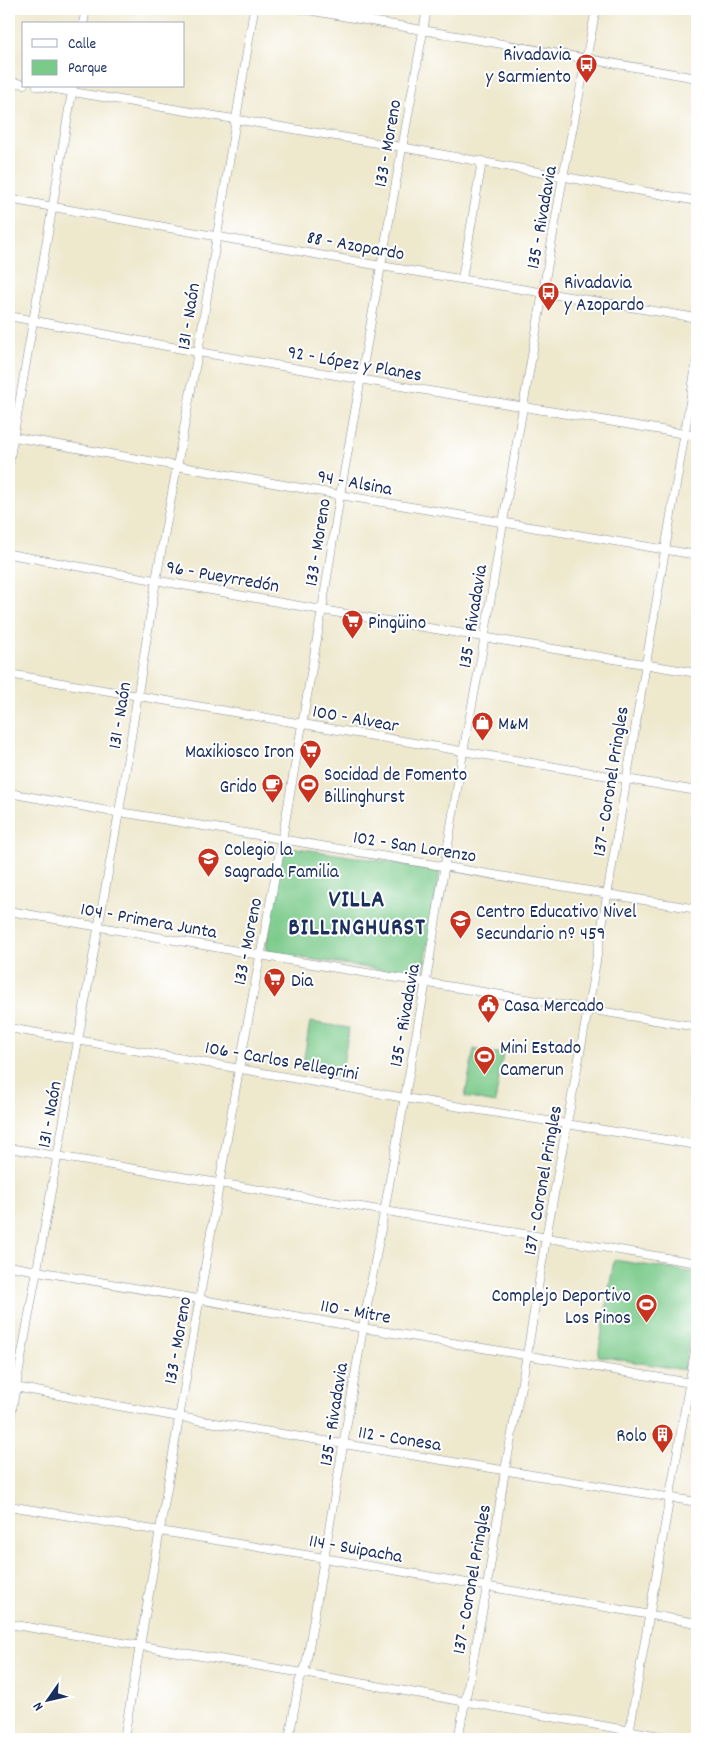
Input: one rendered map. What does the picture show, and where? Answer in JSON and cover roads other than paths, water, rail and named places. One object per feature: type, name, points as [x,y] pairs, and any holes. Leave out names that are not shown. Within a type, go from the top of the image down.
[{"type":"street","points":[[83,22],[86,9]]},
{"type":"street","name":"131 - Naón","points":[[9,1426],[12,1386],[36,1270],[119,812],[156,580],[198,352],[254,9]]},
{"type":"street","points":[[302,9],[697,78]]},
{"type":"street","name":"133 - Moreno","points":[[124,1739],[239,1069],[282,840],[340,495],[427,9]]},
{"type":"street","name":"135 - Rivadavia","points":[[289,1739],[299,1682],[306,1665],[362,1328],[426,981],[463,752],[563,177],[596,9]]},
{"type":"street","points":[[9,82],[22,84]]},
{"type":"street","points":[[9,463],[11,436],[33,320],[72,89],[697,201]]},
{"type":"street","points":[[462,279],[482,161]]},
{"type":"street","name":"88 - Azopardo","points":[[9,200],[381,266],[697,318]]},
{"type":"street","name":"92 - López y Planes","points":[[9,316],[198,352],[697,436]]},
{"type":"street","name":"137 - Coronel Pringles","points":[[458,1739],[487,1587],[505,1470],[588,1009],[697,360]]},
{"type":"street","name":"94 - Alsina","points":[[11,436],[340,495],[697,555]]},
{"type":"street","name":"96 - Pueyrredón","points":[[9,554],[322,610],[697,673]]},
{"type":"street","name":"100 - Alvear","points":[[9,674],[697,791]]},
{"type":"street","name":"102 - San Lorenzo","points":[[9,792],[282,840],[697,909]]},
{"type":"street","name":"104 - Primera Junta","points":[[9,911],[697,1027]]},
{"type":"street","name":"106 - Carlos Pellegrini","points":[[9,1028],[404,1098],[697,1145]]},
{"type":"street","points":[[9,1148],[697,1263]]},
{"type":"street","name":"110 - Mitre","points":[[9,1266],[362,1328],[694,1383]]},
{"type":"street","points":[[628,1739],[670,1497],[694,1383],[697,1339]]},
{"type":"street","name":"112 - Conesa","points":[[12,1386],[179,1417],[697,1502]]},
{"type":"street","name":"114 - Suipacha","points":[[9,1506],[324,1558],[697,1623]]},
{"type":"street","points":[[9,1624],[303,1673],[677,1739]]},
{"type":"place","name":"Rivadavia y Sarmiento","points":[[587,83]]},
{"type":"place","name":"Rivadavia y Azopardo","points":[[548,311]]},
{"type":"place","name":"Pingüino","points":[[352,640]]},
{"type":"place","name":"M&M","points":[[482,741]]},
{"type":"place","name":"Maxikiosco Iron","points":[[310,769]]},
{"type":"place","name":"Socidad de Fomento Billinghurst","points":[[308,803]]},
{"type":"place","name":"Grido","points":[[273,804]]},
{"type":"place","name":"Colegio la Sagrada Familia","points":[[208,878]]},
{"type":"place","name":"Centro Educativo Nivel Secundario nº 459","points":[[460,940]]},
{"type":"place","name":"Dia","points":[[275,998]]},
{"type":"place","name":"Casa Mercado","points":[[488,1023]]},
{"type":"place","name":"Mini Estado Camerun","points":[[484,1076]]},
{"type":"place","name":"Complejo Deportivo Los Pinos","points":[[647,1324]]},
{"type":"place","name":"Rolo","points":[[663,1453]]},
{"type":"district","name":"VILLA BILLINGHURST","points":[[357,912]]}]
